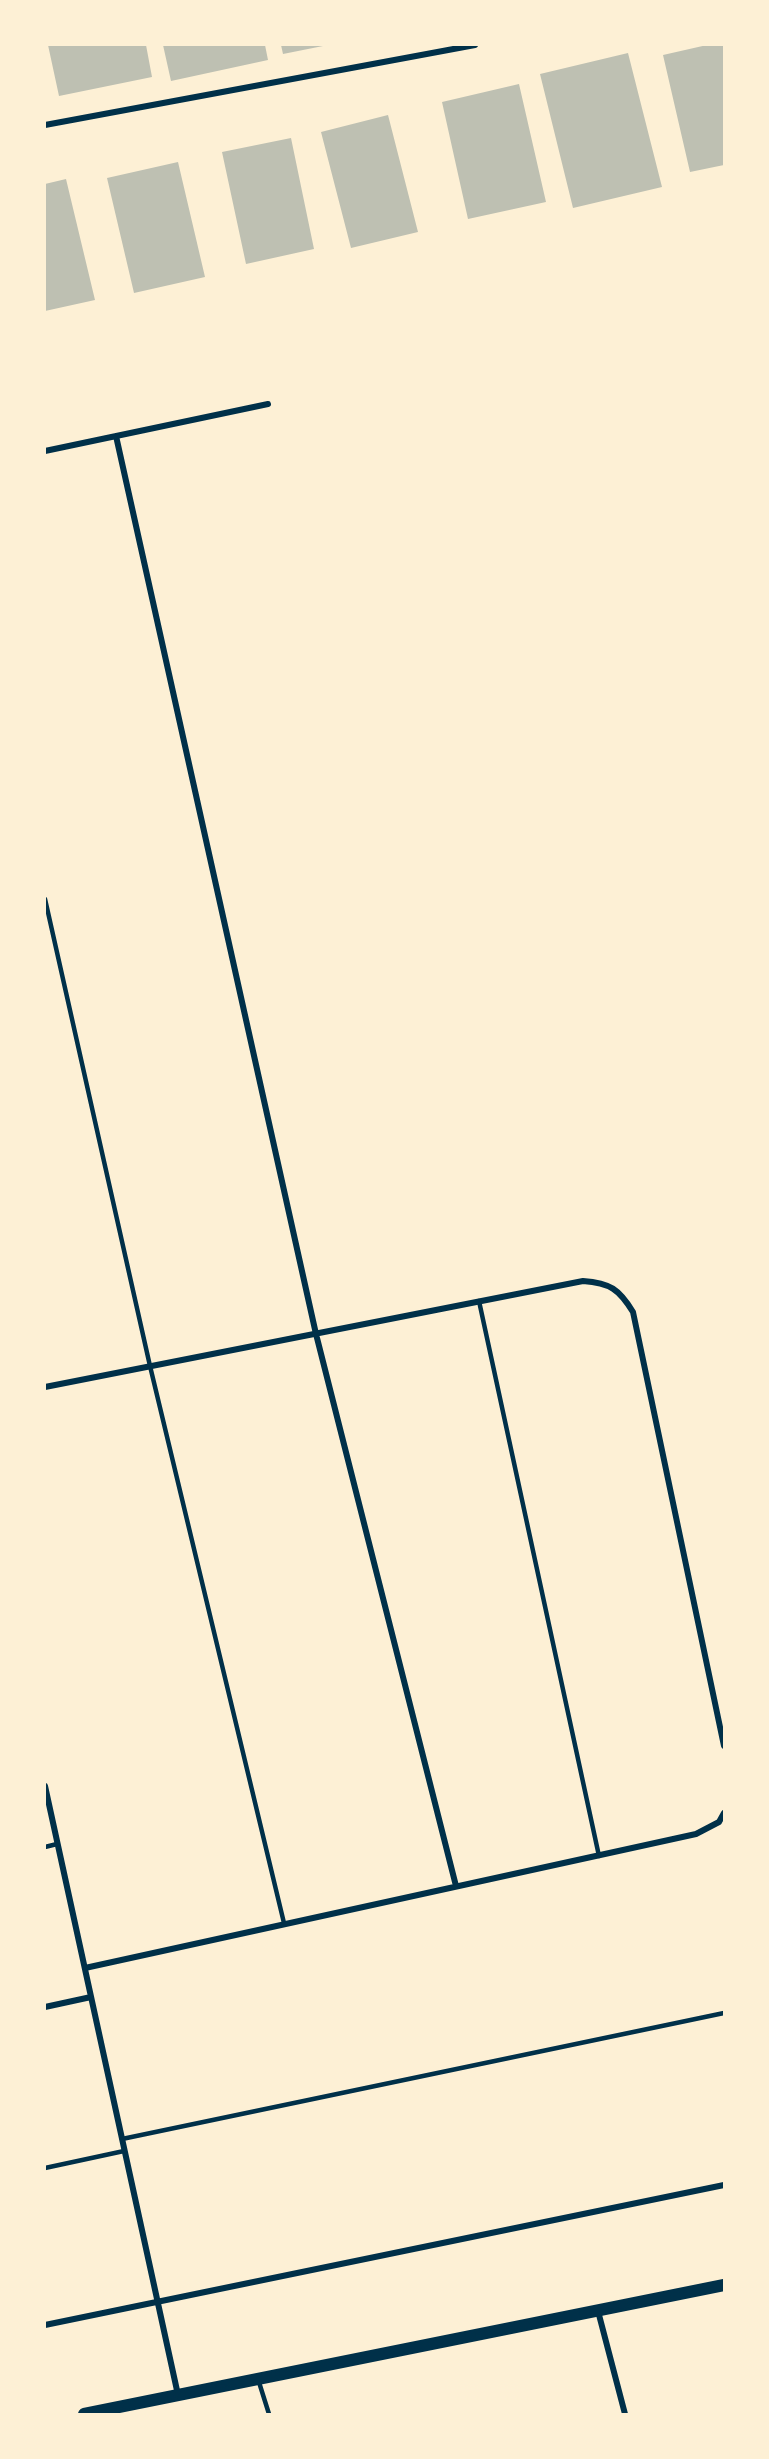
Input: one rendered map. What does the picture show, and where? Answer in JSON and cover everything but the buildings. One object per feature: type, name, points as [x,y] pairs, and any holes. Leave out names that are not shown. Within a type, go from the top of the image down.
[{"type":"main road","points":[[84,2414],[724,2285]]},
{"type":"street","points":[[45,125],[475,45]]},
{"type":"street","points":[[45,451],[268,404]]},
{"type":"street","points":[[116,436],[316,1334],[456,1887]]},
{"type":"street","points":[[45,1387],[583,1281],[603,1282],[622,1294],[633,1312],[724,1746]]},
{"type":"street","points":[[45,1786],[178,2395]]},
{"type":"street","points":[[85,1968],[696,1834],[719,1822],[724,1813]]},
{"type":"street","points":[[45,2007],[91,1997]]},
{"type":"street","points":[[45,2325],[724,2185]]},
{"type":"street","points":[[598,2311],[623,2414]]},
{"type":"lane","points":[[45,898],[150,1366],[284,1923]]},
{"type":"lane","points":[[479,1301],[599,1856]]},
{"type":"lane","points":[[45,1847],[57,1844]]},
{"type":"lane","points":[[122,2139],[724,2013]]},
{"type":"lane","points":[[45,2168],[124,2151]]},
{"type":"lane","points":[[258,2379],[268,2414]]}]
